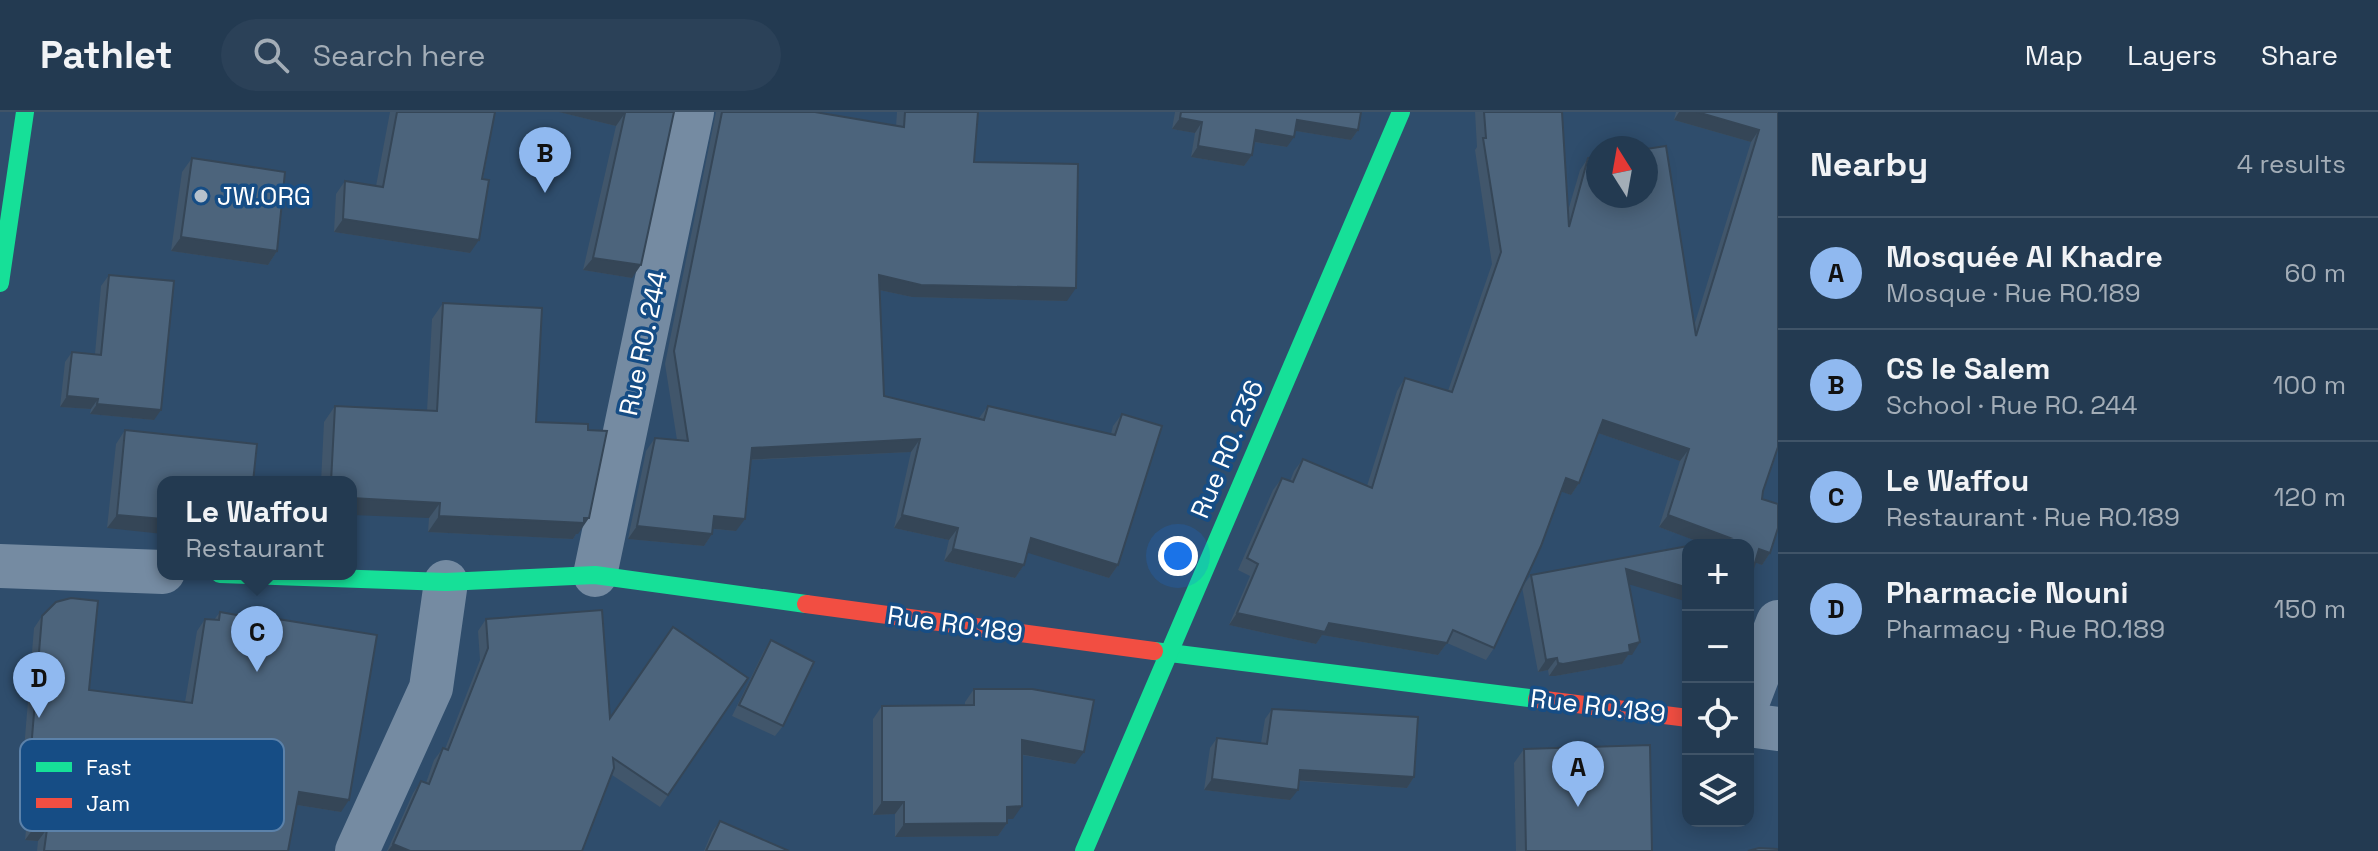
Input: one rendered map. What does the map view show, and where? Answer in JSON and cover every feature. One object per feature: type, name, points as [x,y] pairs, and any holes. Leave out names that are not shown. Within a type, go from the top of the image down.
[{"type":"street","points":[[0,283],[25,112]]},
{"type":"street","name":"Rue RO. 244","points":[[595,575],[692,112]]},
{"type":"street","name":"Rue RO. 236","points":[[1084,851],[1401,112]]},
{"type":"street","points":[[0,566],[157,572]]},
{"type":"street","name":"Rue RO.189","points":[[357,579],[446,582],[595,575],[1167,653],[1682,717]]},
{"type":"street","points":[[357,851],[431,688],[446,582]]},
{"type":"street","points":[[1754,685],[1778,622]]},
{"type":"street","points":[[1754,726],[1778,729]]},
{"type":"building","points":[[397,112],[495,112],[482,179],[489,180],[479,240],[343,219],[345,181],[383,187]]},
{"type":"building","points":[[622,112],[674,112],[641,265],[593,258],[625,113]]},
{"type":"building","points":[[722,112],[815,112],[904,127],[905,112],[978,112],[974,162],[1078,164],[1076,288],[921,285],[879,275],[884,396],[984,420],[988,406],[1115,435],[1122,414],[1162,426],[1118,565],[1031,538],[1024,565],[953,549],[958,528],[902,515],[920,439],[752,448],[745,519],[714,516],[712,534],[637,526],[655,438],[688,441],[674,351]]},
{"type":"building","points":[[1181,112],[1361,112],[1358,130],[1297,120],[1294,137],[1256,130],[1252,155],[1198,146],[1202,122],[1180,118]]},
{"type":"building","points":[[1484,112],[1562,112],[1569,227],[1586,165],[1586,208],[1658,208],[1658,147],[1666,146],[1696,336],[1759,130],[1697,112],[1778,112],[1778,447],[1762,499],[1778,504],[1778,528],[1770,553],[1759,549],[1754,566],[1754,539],[1725,539],[1730,538],[1668,515],[1689,449],[1603,420],[1579,483],[1566,478],[1541,546],[1494,648],[1453,630],[1447,643],[1329,623],[1325,632],[1237,613],[1258,564],[1247,558],[1282,478],[1293,482],[1303,459],[1372,488],[1405,378],[1452,392],[1501,252],[1483,138],[1486,138]]},
{"type":"building","points":[[192,158],[285,172],[277,251],[181,237]]},
{"type":"building","points":[[109,275],[174,281],[161,410],[97,404],[98,399],[67,396],[72,352],[101,355]]},
{"type":"building","points":[[443,303],[542,308],[536,422],[588,424],[588,430],[607,431],[589,518],[584,518],[584,523],[439,516],[440,503],[357,498],[357,476],[331,476],[335,406],[437,411]]},
{"type":"building","points":[[125,430],[257,444],[254,476],[157,476],[157,518],[117,515]]},
{"type":"building","points":[[1682,547],[1682,586],[1626,569],[1640,642],[1629,645],[1630,652],[1563,664],[1558,663],[1557,658],[1546,660],[1531,575]]},
{"type":"building","points":[[71,598],[98,601],[89,690],[192,703],[205,619],[219,620],[220,612],[377,635],[349,800],[299,792],[288,851],[44,851],[47,831],[284,831],[284,739],[32,739],[42,616],[56,602]]},
{"type":"building","points":[[602,610],[610,718],[673,627],[748,678],[668,795],[613,758],[614,768],[582,851],[410,851],[393,844],[421,781],[429,784],[443,748],[448,750],[488,648],[486,619]]},
{"type":"building","points":[[771,640],[814,662],[783,726],[739,705]]},
{"type":"building","points":[[974,689],[1032,689],[1094,700],[1084,752],[1022,740],[1022,806],[1007,807],[1007,823],[904,824],[904,802],[882,802],[882,706],[974,705]]},
{"type":"building","points":[[1272,709],[1418,717],[1414,777],[1300,770],[1298,790],[1212,779],[1217,738],[1267,744]]},
{"type":"building","points":[[1650,745],[1652,851],[1526,851],[1524,749]]},
{"type":"building","points":[[720,821],[789,851],[706,851]]},
{"type":"building","points":[[1778,849],[1778,851],[1748,851]]},
{"type":"traffic: fast","points":[[0,283],[25,112]]},
{"type":"traffic: fast","points":[[1084,851],[1401,112]]},
{"type":"traffic: fast","points":[[357,579],[446,582],[595,575],[806,604]]},
{"type":"traffic: fast","points":[[1154,651],[1537,699]]},
{"type":"traffic: jam","points":[[806,604],[1154,651]]},
{"type":"traffic: jam","points":[[1537,699],[1682,717]]},
{"type":"place","name":"CS le Salem","points":[[545,193]]},
{"type":"place","name":"JW.ORG","points":[[201,196]]},
{"type":"place","name":"Le Waffou","points":[[257,672]]},
{"type":"place","name":"Pharmacie Nouni","points":[[39,718]]},
{"type":"place","name":"Mosquée Al Khadre","points":[[1578,807]]}]
